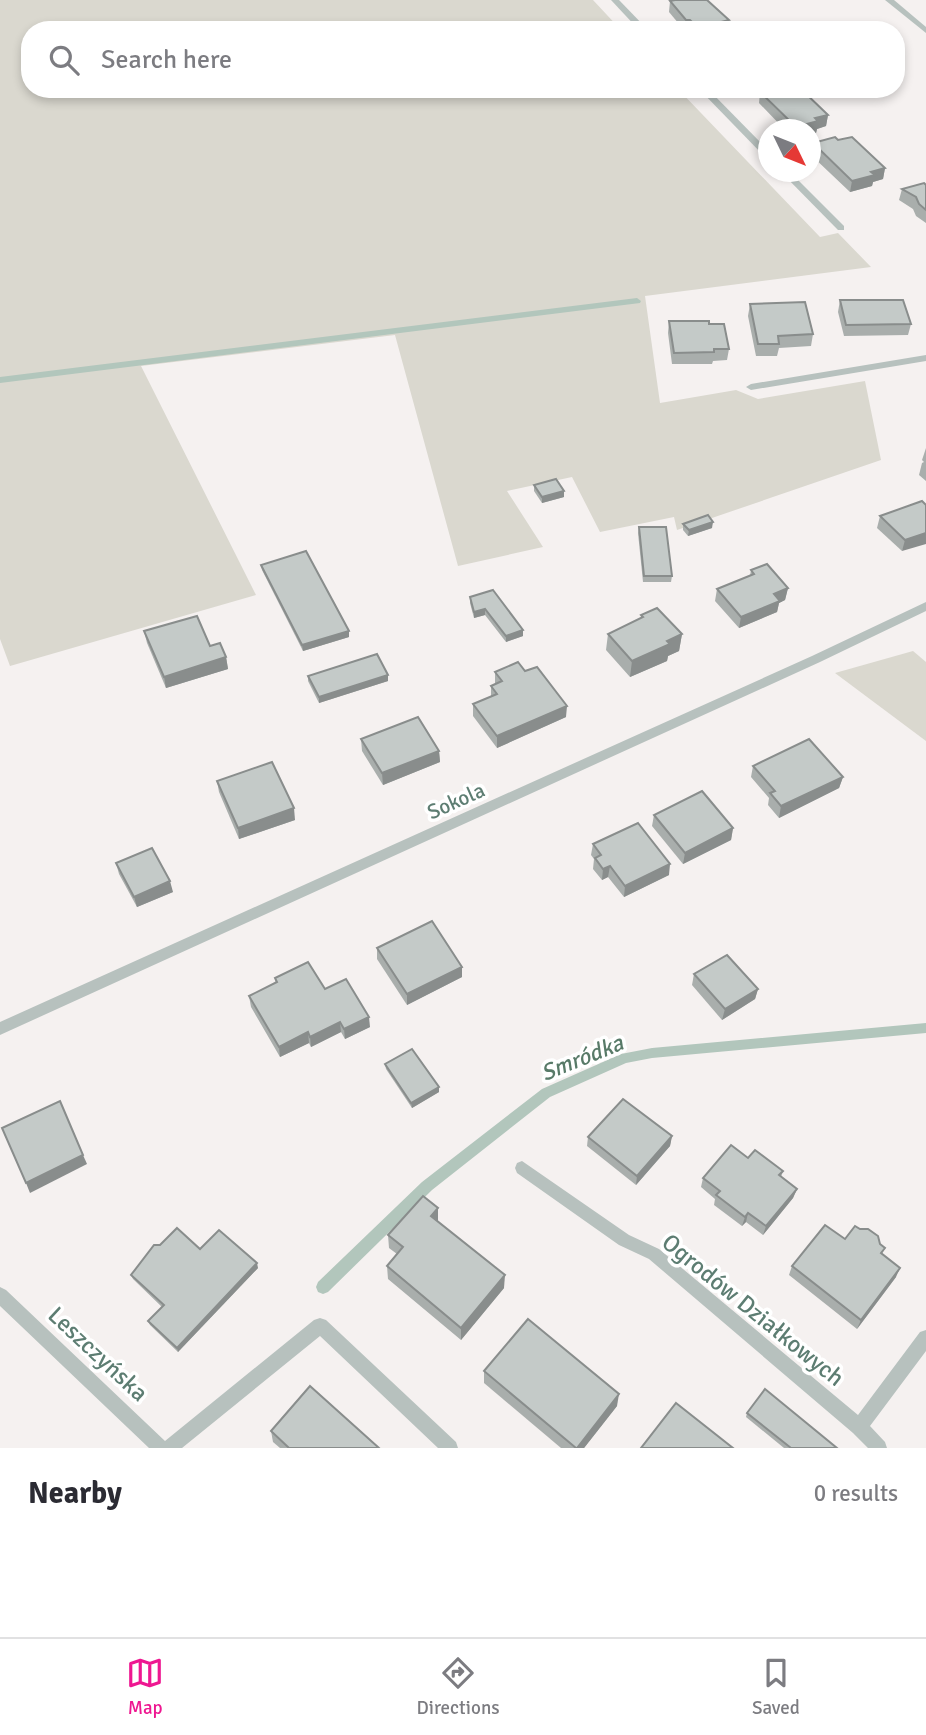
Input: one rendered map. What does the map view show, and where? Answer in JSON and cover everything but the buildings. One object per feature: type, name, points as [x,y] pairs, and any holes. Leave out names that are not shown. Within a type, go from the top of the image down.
[{"type":"street","points":[[614,0],[635,21]]},
{"type":"street","points":[[889,0],[926,31]]},
{"type":"street","points":[[712,98],[758,145]]},
{"type":"street","points":[[795,182],[841,228]]},
{"type":"street","points":[[751,387],[926,358]]},
{"type":"street","name":"Sokola","points":[[0,1029],[926,606]]},
{"type":"street","name":"Ogrodów Działkowych","points":[[522,1168],[624,1240],[654,1254],[859,1427],[879,1448]]},
{"type":"street","name":"Leszczyńska","points":[[0,1295],[162,1448]]},
{"type":"street","points":[[169,1448],[320,1326],[450,1448]]},
{"type":"street","points":[[859,1427],[926,1338]]},
{"type":"shaded area","points":[[0,0],[593,0],[613,21],[21,21],[21,98],[687,98],[758,172],[758,182],[767,182],[820,237],[838,233],[871,267],[645,296],[660,403],[736,390],[758,399],[865,381],[881,460],[677,530],[674,517],[600,532],[572,477],[507,491],[543,547],[458,566],[395,335],[141,366],[256,595],[10,666],[0,639]]},
{"type":"shaded area","points":[[913,651],[926,662],[926,741],[835,673]]},
{"type":"waterway","points":[[0,380],[637,301]]},
{"type":"waterway","name":"Smródka","points":[[323,1287],[427,1186],[546,1093],[625,1058],[652,1053],[926,1028]]}]
